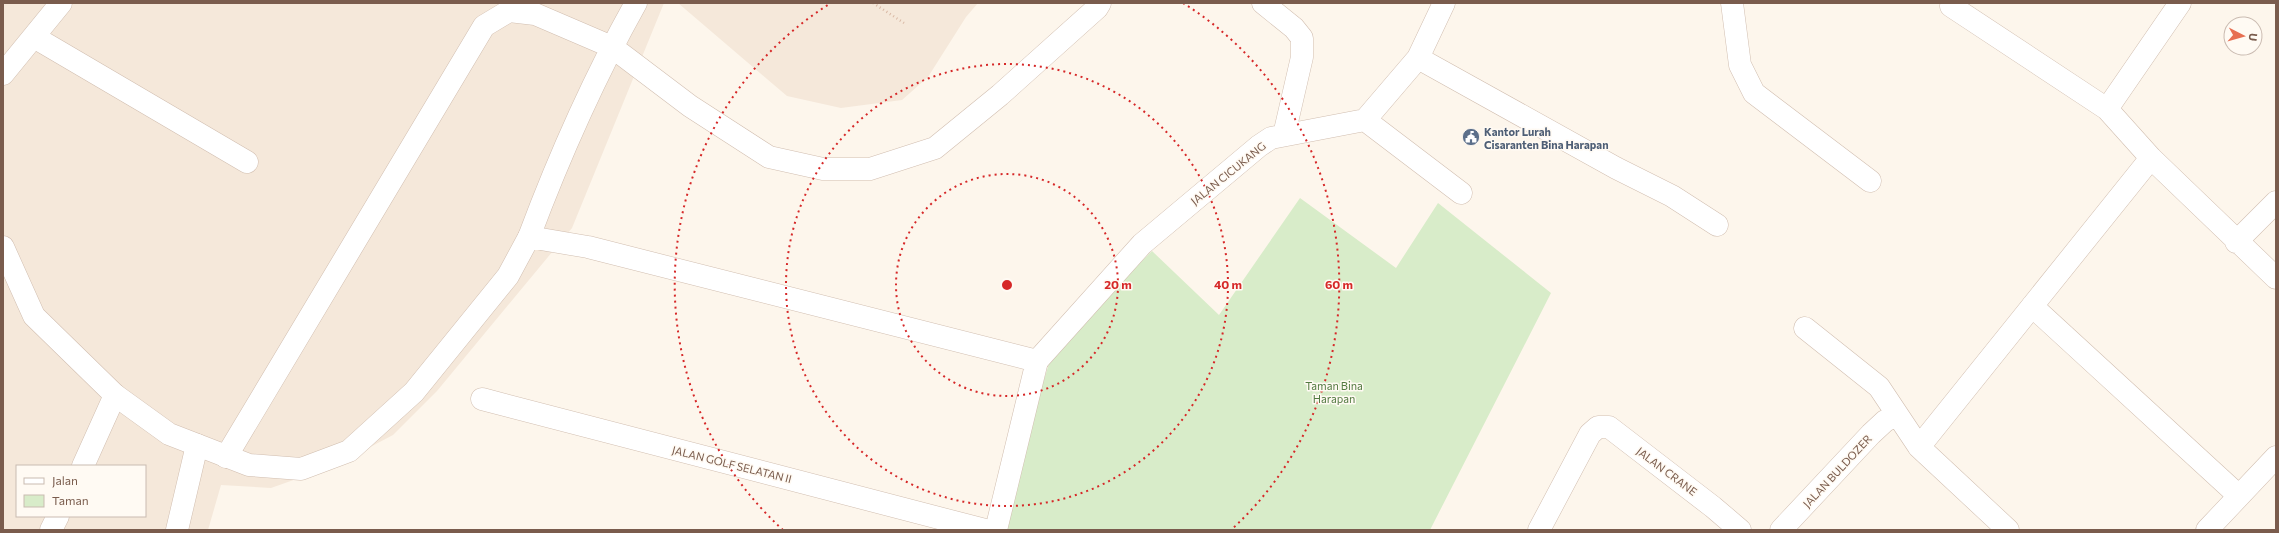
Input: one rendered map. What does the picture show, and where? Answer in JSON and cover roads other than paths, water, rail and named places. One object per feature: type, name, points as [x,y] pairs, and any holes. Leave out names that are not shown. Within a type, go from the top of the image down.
[{"type":"street","points":[[3,74],[61,3]]},
{"type":"street","points":[[3,247],[34,316],[115,395],[169,434],[249,465],[301,469],[349,451],[414,392],[508,276],[529,237],[550,179],[612,47],[636,3]]},
{"type":"street","points":[[226,457],[484,26],[509,11],[535,14],[612,47],[690,106],[769,158],[823,169],[870,169],[936,148],[1000,95],[1097,8],[1100,3]]},
{"type":"street","points":[[1263,3],[1294,28],[1302,38],[1302,57],[1284,135]]},
{"type":"street","points":[[1444,3],[1418,58],[1364,120],[1461,193]]},
{"type":"street","points":[[1732,3],[1740,65],[1754,93],[1870,181]]},
{"type":"street","points":[[2106,109],[2180,3]]},
{"type":"street","points":[[1951,6],[2106,109],[2151,158],[2236,242],[2276,278]]},
{"type":"street","points":[[34,36],[247,162]]},
{"type":"street","points":[[1418,58],[1616,168],[1672,196],[1718,225]]},
{"type":"street","name":"JALAN CICUKANG","points":[[1037,361],[1142,244],[1259,146],[1271,138],[1364,120]]},
{"type":"street","points":[[1919,447],[2151,158]]},
{"type":"street","points":[[2236,242],[2276,202]]},
{"type":"street","points":[[529,237],[588,247],[1037,361],[988,530]]},
{"type":"street","points":[[2032,306],[2239,496]]},
{"type":"street","points":[[1805,328],[1879,387],[1890,400],[1897,416],[1919,447],[2008,530]]},
{"type":"street","points":[[83,465],[115,395]]},
{"type":"street","name":"JALAN GOLF SELATAN II","points":[[482,400],[988,530]]},
{"type":"street","name":"JALAN BULDOZER","points":[[1782,530],[1871,434],[1885,421],[1897,416]]},
{"type":"street","name":"JALAN CRANE","points":[[1539,530],[1590,434],[1598,427],[1609,427],[1713,507],[1740,530]]},
{"type":"street","points":[[177,530],[197,445]]},
{"type":"street","points":[[2207,530],[2276,457]]},
{"type":"street","points":[[51,530],[58,517]]},
{"type":"place","name":"Kantor Lurah Cisaranten Bina Harapan","points":[[1471,137]]},
{"type":"park label","name":"Taman Bina Harapan","points":[[1334,391]]}]
